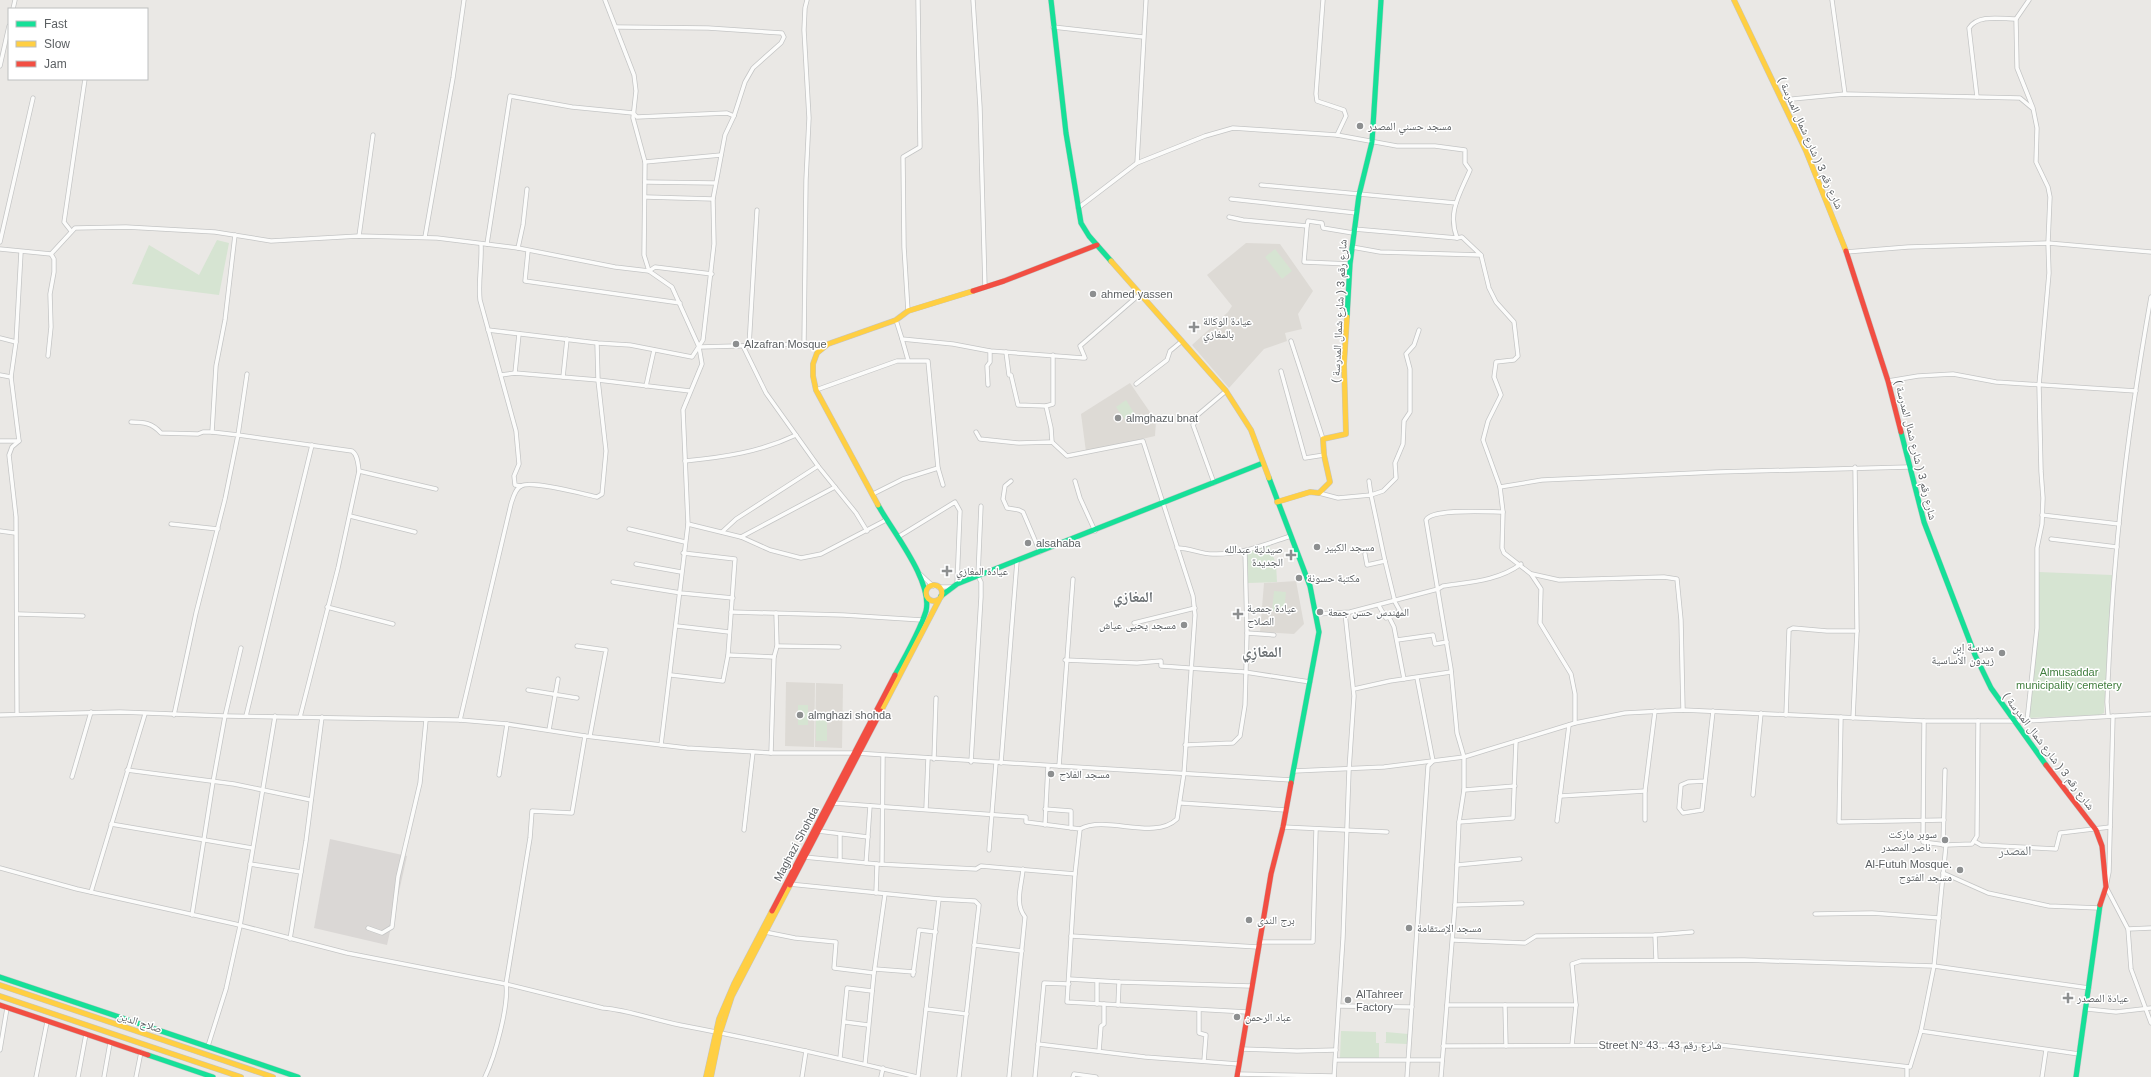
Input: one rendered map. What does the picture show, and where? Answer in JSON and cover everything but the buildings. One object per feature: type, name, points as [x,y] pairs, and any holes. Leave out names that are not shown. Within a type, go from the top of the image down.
[{"type":"main road","points":[[1051,0],[1052,26],[1066,133],[1081,223],[1097,245],[1125,274],[1140,294],[1226,392],[1251,430],[1310,586],[1317,614],[1319,632],[1283,827],[1270,874],[1237,1076]]},
{"type":"main road","name":"شارع رقم 3 ( شارع شمال المدرسة )","points":[[1323,439],[1346,434],[1344,364],[1350,264],[1359,195],[1372,142],[1381,0]]},
{"type":"main road","name":"شارع رقم 3 ( شارع شمال المدرسة )","points":[[1734,0],[1809,159],[1846,252],[1888,381],[1924,522],[1972,648],[1998,699],[2015,720],[2061,786],[2096,830],[2103,852],[2106,887]]},
{"type":"main road","points":[[940,598],[932,601],[927,595],[917,570],[898,537],[886,520],[816,390],[812,377],[812,364],[818,350],[828,344],[896,320],[908,311],[985,287],[1097,245]]},
{"type":"main road","points":[[1277,502],[1310,492],[1319,493],[1330,482],[1324,454],[1323,439]]},
{"type":"main road","points":[[922,624],[940,598],[954,586],[1264,463]]},
{"type":"main road","points":[[922,624],[926,610],[929,588],[935,586],[942,592],[940,598]]},
{"type":"main road","name":"Maghazi Shohda","points":[[711,1077],[722,1008],[764,932],[857,754],[922,624]]},
{"type":"main road","points":[[2076,1077],[2087,1009],[2099,908],[2106,887]]},
{"type":"main road","points":[[0,977],[298,1077]]},
{"type":"main road","name":"صلاح الدين","points":[[0,985],[273,1077]]},
{"type":"main road","name":"صلاح الدين","points":[[0,996],[241,1077]]},
{"type":"main road","points":[[0,1005],[46,1022],[141,1052],[213,1077]]},
{"type":"main road","points":[[75,1021],[80,1017],[78,1011]]},
{"type":"main road","points":[[105,1031],[110,1027],[109,1022]]},
{"type":"main road","name":"Maghazi Shohda","points":[[706,1077],[718,1032]]},
{"type":"main road","points":[[178,1065],[180,1057]]},
{"type":"street","points":[[425,238],[453,78],[464,0]]},
{"type":"street","points":[[605,0],[634,75],[636,91],[633,113],[645,162],[646,197],[644,255],[649,271]]},
{"type":"street","points":[[804,344],[805,188],[809,118],[804,30],[807,0]]},
{"type":"street","points":[[908,311],[904,246],[903,157],[920,147],[918,0]]},
{"type":"street","points":[[973,0],[980,107],[985,287]]},
{"type":"street","points":[[1137,163],[1146,0]]},
{"type":"street","points":[[1323,0],[1316,94],[1317,101],[1344,110],[1346,116],[1337,136]]},
{"type":"street","points":[[1832,0],[1845,94]]},
{"type":"street","points":[[2027,721],[2037,628],[2037,548],[2044,498],[2041,471],[2039,385],[2049,273],[2048,243],[2050,197],[2048,186],[2036,162],[2037,128],[2033,108],[2017,68],[2016,19],[2029,0]]},
{"type":"street","points":[[1976,97],[1969,28],[1972,23],[1986,18],[2016,19]]},
{"type":"street","points":[[1052,26],[1143,37]]},
{"type":"street","points":[[488,330],[597,343],[630,345],[692,357],[703,340],[712,274],[714,244],[712,199],[725,135],[734,116],[745,82],[753,68],[781,43],[784,37],[782,33],[708,28],[616,27]]},
{"type":"street","points":[[0,66],[8,30]]},
{"type":"street","points":[[71,231],[64,222],[85,80]]},
{"type":"street","points":[[1782,100],[1845,94],[2020,98],[2033,108]]},
{"type":"street","points":[[486,244],[510,96],[572,107],[633,113],[637,117],[642,118],[727,113],[734,116]]},
{"type":"street","points":[[0,242],[33,98]]},
{"type":"street","points":[[1078,208],[1137,163],[1205,136],[1233,128],[1337,136],[1396,146],[1435,146],[1465,150],[1465,163],[1470,170],[1456,203],[1452,224],[1457,238]]},
{"type":"street","points":[[359,236],[372,135]]},
{"type":"street","points":[[645,162],[721,155]]},
{"type":"street","points":[[645,182],[715,183]]},
{"type":"street","points":[[1261,185],[1456,203]]},
{"type":"street","points":[[518,248],[528,189]]},
{"type":"street","points":[[646,197],[712,199]]},
{"type":"street","points":[[1231,200],[1356,213]]},
{"type":"street","points":[[749,346],[757,210]]},
{"type":"street","points":[[1229,217],[1243,220],[1307,226]]},
{"type":"street","points":[[1350,264],[1304,262],[1308,221],[1322,222],[1323,228],[1457,238],[1462,237],[1481,255],[1489,288],[1496,302],[1514,322],[1518,356],[1514,360],[1496,362],[1494,377],[1501,395],[1488,421],[1483,440],[1500,487],[1503,512],[1502,548],[1509,557],[1521,564],[1531,574],[1541,590],[1540,623],[1571,674],[1575,694],[1575,723]]},
{"type":"street","points":[[51,254],[75,228],[126,227],[215,232],[271,241],[359,236],[425,238],[518,248],[615,267],[649,271],[672,287],[699,347],[702,364],[683,410],[688,524],[681,572],[681,592],[671,675],[661,744]]},
{"type":"street","points":[[212,432],[216,366],[226,320],[235,235]]},
{"type":"street","points":[[1846,252],[1908,247],[2048,243],[2151,252]]},
{"type":"street","points":[[481,244],[482,263],[478,280],[480,300],[516,432],[519,464],[515,470],[515,485],[521,486],[532,483],[597,497],[602,494],[606,451],[598,380],[597,343]]},
{"type":"street","points":[[1352,247],[1380,252],[1481,255]]},
{"type":"street","points":[[0,250],[51,254]]},
{"type":"street","points":[[528,251],[525,280],[680,303]]},
{"type":"street","points":[[19,441],[11,377],[16,342],[21,252]]},
{"type":"street","points":[[48,356],[51,327],[50,294],[54,272],[54,259],[51,254]]},
{"type":"street","points":[[649,271],[655,267],[712,274]]},
{"type":"street","points":[[902,340],[954,344],[990,351],[1085,358],[1080,346],[1140,294]]},
{"type":"street","points":[[2108,716],[2107,702],[2119,524],[2136,391],[2151,297]]},
{"type":"street","points":[[896,320],[908,360]]},
{"type":"street","points":[[1319,493],[1338,498],[1371,495],[1383,491],[1396,478],[1394,463],[1403,444],[1404,421],[1410,412],[1410,369],[1406,354],[1414,345],[1419,330]]},
{"type":"street","points":[[515,373],[519,334]]},
{"type":"street","points":[[0,338],[16,342]]},
{"type":"street","points":[[563,377],[567,339]]},
{"type":"street","points":[[1136,384],[1163,363],[1170,351],[1182,341]]},
{"type":"street","points":[[1291,342],[1323,439]]},
{"type":"street","points":[[699,347],[804,344],[818,350]]},
{"type":"street","points":[[743,346],[766,393],[818,466],[856,513],[867,531]]},
{"type":"street","points":[[646,386],[654,350]]},
{"type":"street","points":[[988,385],[987,366],[990,362],[990,351]]},
{"type":"street","points":[[1006,352],[1009,375],[1011,375],[1018,405],[1025,407],[1046,406],[1053,404],[1053,355]]},
{"type":"street","points":[[816,390],[897,361],[928,361],[932,382],[938,468],[942,485]]},
{"type":"street","points":[[1280,371],[1305,458],[1324,454]]},
{"type":"street","points":[[501,375],[515,373],[563,377],[690,391]]},
{"type":"street","points":[[174,715],[196,613],[218,529],[238,435],[247,374]]},
{"type":"street","points":[[1888,381],[1918,376],[1953,374],[1996,382],[2136,391]]},
{"type":"street","points":[[0,375],[11,377]]},
{"type":"street","points":[[1214,482],[1193,425],[1195,422],[1194,418],[1226,392]]},
{"type":"street","points":[[832,802],[1026,817],[1026,822],[1080,829],[1086,826],[1159,828],[1166,826],[1177,819],[1181,803],[1184,773],[1195,608],[1193,596],[1143,441],[1067,456],[1052,442],[1051,428],[1046,406]]},
{"type":"street","points":[[131,422],[155,426],[161,433],[198,434],[203,432],[212,432],[312,445],[352,451],[356,453],[359,471],[350,516],[300,717]]},
{"type":"street","points":[[976,432],[980,440],[1052,442]]},
{"type":"street","points":[[685,461],[724,457],[774,446],[796,435]]},
{"type":"street","points":[[0,441],[19,441]]},
{"type":"street","points":[[17,714],[18,614],[15,533],[16,517],[9,455],[12,447],[19,441]]},
{"type":"street","points":[[246,716],[312,445]]},
{"type":"street","points":[[722,532],[736,519],[818,466]]},
{"type":"street","points":[[1500,487],[1542,480],[1855,467],[1909,467]]},
{"type":"street","points":[[1853,718],[1857,631],[1855,467]]},
{"type":"street","points":[[873,494],[903,479],[938,468]]},
{"type":"street","points":[[359,471],[436,489]]},
{"type":"street","points":[[1011,481],[1005,486],[1003,500],[1006,508],[1023,512],[1040,552]]},
{"type":"street","points":[[1075,481],[1080,498],[1095,531]]},
{"type":"street","points":[[1369,481],[1385,561],[1395,601],[1400,611],[1386,618],[1382,614],[1379,606]]},
{"type":"street","points":[[460,720],[511,504],[516,491],[521,486]]},
{"type":"street","points":[[740,537],[835,487]]},
{"type":"street","points":[[898,537],[955,502],[960,511],[954,586],[935,586],[917,570]]},
{"type":"street","points":[[971,762],[981,597],[981,582],[978,576],[981,506]]},
{"type":"street","points":[[1441,1077],[1453,940],[1459,822],[1464,790],[1464,757],[1457,733],[1447,642],[1427,518],[1446,512],[1503,512]]},
{"type":"street","points":[[2042,515],[2119,524]]},
{"type":"street","points":[[350,516],[415,532]]},
{"type":"street","points":[[688,524],[740,537],[770,550],[801,558],[821,554],[886,520]]},
{"type":"street","points":[[171,524],[218,529]]},
{"type":"street","points":[[629,529],[685,542]]},
{"type":"street","points":[[0,531],[15,533]]},
{"type":"street","points":[[1177,548],[1191,548],[1200,553],[1214,554],[1245,551],[1291,536]]},
{"type":"street","points":[[2051,539],[2117,547]]},
{"type":"street","points":[[1186,745],[1233,743],[1240,736],[1245,704],[1247,633],[1245,551]]},
{"type":"street","points":[[671,675],[723,681],[728,655],[735,559],[684,553]]},
{"type":"street","points":[[1365,554],[1367,565],[1385,561]]},
{"type":"street","points":[[1001,763],[1018,561]]},
{"type":"street","points":[[636,564],[681,572]]},
{"type":"street","points":[[1317,614],[1345,613],[1379,606],[1438,589],[1443,586],[1490,579],[1512,571],[1521,564]]},
{"type":"street","points":[[1531,574],[1559,580],[1664,577],[1677,579],[1681,620],[1683,710]]},
{"type":"street","points":[[1059,766],[1065,660],[1073,579]]},
{"type":"street","points":[[613,582],[733,598]]},
{"type":"street","points":[[327,608],[393,624]]},
{"type":"street","points":[[1134,623],[1195,608]]},
{"type":"street","points":[[731,612],[843,614],[922,624]]},
{"type":"street","points":[[771,753],[774,657],[777,646],[776,613]]},
{"type":"street","points":[[1237,1076],[1334,1076],[1344,938],[1347,831],[1354,689],[1345,613]]},
{"type":"street","points":[[18,614],[83,616]]},
{"type":"street","points":[[1389,617],[1394,627],[1404,679]]},
{"type":"street","points":[[677,626],[729,632]]},
{"type":"street","points":[[1786,715],[1789,630],[1793,628],[1827,631],[1857,631]]},
{"type":"street","points":[[1247,633],[1274,635]]},
{"type":"street","points":[[1397,640],[1433,635],[1435,644],[1447,642]]},
{"type":"street","points":[[577,646],[606,650],[590,736]]},
{"type":"street","points":[[777,646],[839,647]]},
{"type":"street","points":[[192,915],[225,716],[241,648]]},
{"type":"street","points":[[728,655],[774,657]]},
{"type":"street","points":[[1065,660],[1137,663],[1161,661],[1161,666],[1186,669],[1191,668],[1245,672],[1310,682]]},
{"type":"street","points":[[1354,689],[1404,679],[1451,672]]},
{"type":"street","points":[[1417,678],[1433,761]]},
{"type":"street","points":[[548,730],[558,679]]},
{"type":"street","points":[[528,690],[576,698]]},
{"type":"street","points":[[934,759],[936,698]]},
{"type":"street","points":[[1645,820],[1645,791],[1655,711]]},
{"type":"street","points":[[1294,771],[1350,770],[1464,757],[1575,723],[1625,713],[1655,711],[1713,711],[1924,721],[2027,721],[2151,714]]},
{"type":"street","points":[[1706,781],[1688,782],[1681,785],[1679,808],[1683,813],[1702,810],[1706,781],[1713,711]]},
{"type":"street","points":[[72,777],[91,712]]},
{"type":"street","points":[[0,715],[91,712],[174,715],[460,720],[507,724],[585,736],[753,752],[857,754],[1292,780]]},
{"type":"street","points":[[1752,795],[1761,713]]},
{"type":"street","points":[[91,892],[145,714]]},
{"type":"street","points":[[208,1046],[226,989],[240,926],[275,716]]},
{"type":"street","points":[[2113,716],[2109,872],[2106,887],[2128,929],[2131,970],[2144,1008],[2151,1023]]},
{"type":"street","points":[[290,939],[301,872],[322,717]]},
{"type":"street","points":[[1841,717],[1839,822],[1924,819],[1944,820]]},
{"type":"street","points":[[368,928],[382,932],[388,931],[392,927],[398,877],[420,783],[426,720]]},
{"type":"street","points":[[1924,721],[1923,842],[1945,845],[1972,844],[1977,836],[1978,721]]},
{"type":"street","points":[[499,775],[507,724]]},
{"type":"street","points":[[1557,822],[1569,725]]},
{"type":"street","points":[[485,1077],[493,1054],[507,995],[506,984],[530,838],[532,811],[572,813],[585,736]]},
{"type":"street","points":[[1459,822],[1514,818],[1516,741]]},
{"type":"street","points":[[744,830],[753,752]]},
{"type":"street","points":[[882,864],[884,810],[882,807],[883,756]]},
{"type":"street","points":[[926,809],[928,758]]},
{"type":"street","points":[[1407,1077],[1420,913],[1428,766],[1433,761]]},
{"type":"street","points":[[990,850],[996,763]]},
{"type":"street","points":[[1045,825],[1048,766]]},
{"type":"street","points":[[127,770],[213,782],[311,800]]},
{"type":"street","points":[[1907,1077],[1907,1067],[1910,1067],[1920,1032],[1934,966],[1944,873],[1945,770]]},
{"type":"street","points":[[1464,790],[1515,786]]},
{"type":"street","points":[[1560,796],[1645,791]]},
{"type":"street","points":[[1181,803],[1286,810]]},
{"type":"street","points":[[866,863],[870,806]]},
{"type":"street","points":[[1045,809],[1071,811],[1071,828]]},
{"type":"street","points":[[111,824],[252,848]]},
{"type":"street","points":[[1283,827],[1316,830],[1387,832]]},
{"type":"street","points":[[1974,841],[1981,845],[2056,849],[2060,833],[2096,830],[2110,827]]},
{"type":"street","points":[[1080,829],[1075,874],[1069,984],[1066,1002],[1247,1012]]},
{"type":"street","points":[[817,830],[840,834],[868,836]]},
{"type":"street","points":[[1071,936],[1258,945],[1313,942],[1316,830]]},
{"type":"street","points":[[840,834],[840,860]]},
{"type":"street","points":[[803,857],[878,864],[976,869],[981,866],[1075,874]]},
{"type":"street","points":[[1457,865],[1520,859]]},
{"type":"street","points":[[250,864],[301,872]]},
{"type":"street","points":[[876,893],[878,864]]},
{"type":"street","points":[[0,868],[91,892],[240,926],[347,953],[506,984],[603,1008],[617,1009],[657,1020],[840,1058],[918,1077],[939,899]]},
{"type":"street","points":[[1009,1077],[1025,917],[1021,912],[1018,901],[1023,869]]},
{"type":"street","points":[[1944,873],[1988,893],[2049,906],[2099,908]]},
{"type":"street","points":[[789,884],[939,899],[975,901],[979,905],[959,1077]]},
{"type":"street","points":[[865,1064],[874,971],[885,894]]},
{"type":"street","points":[[1455,904],[1522,903]]},
{"type":"street","points":[[1816,914],[1872,912],[1939,918]]},
{"type":"street","points":[[2128,929],[2151,928]]},
{"type":"street","points":[[764,932],[794,938],[836,942],[834,968],[913,973],[919,930],[936,932]]},
{"type":"street","points":[[1453,940],[1525,943],[1536,936],[1655,935],[1692,932]]},
{"type":"street","points":[[1655,935],[1656,960]]},
{"type":"street","points":[[974,945],[1022,951]]},
{"type":"street","points":[[1572,1045],[1576,1005],[1572,964],[1580,961],[1744,960],[1934,966],[2089,988]]},
{"type":"street","points":[[1069,979],[1251,986]]},
{"type":"street","points":[[1097,981],[1097,1004]]},
{"type":"street","points":[[1035,1077],[1044,982],[1069,984]]},
{"type":"street","points":[[1118,1005],[1119,982]]},
{"type":"street","points":[[840,1058],[845,1022],[847,988],[872,991]]},
{"type":"street","points":[[1099,1051],[1101,1026],[1104,1024],[1104,1004]]},
{"type":"street","points":[[1447,1005],[1576,1005]]},
{"type":"street","points":[[1505,1005],[1506,1046]]},
{"type":"street","points":[[1338,1006],[1412,1007]]},
{"type":"street","points":[[0,1050],[7,1008]]},
{"type":"street","points":[[2087,1009],[2116,1012],[2151,1008]]},
{"type":"street","points":[[926,1009],[967,1014]]},
{"type":"street","points":[[1199,1010],[1199,1033],[1206,1035],[1204,1061]]},
{"type":"street","points":[[36,1077],[46,1022]]},
{"type":"street","points":[[845,1022],[868,1025]]},
{"type":"street","points":[[1920,1032],[2079,1054]]},
{"type":"street","points":[[78,1077],[86,1034]]},
{"type":"street","points":[[104,1077],[110,1043]]},
{"type":"street","points":[[1038,1044],[1145,1057],[1238,1064]]},
{"type":"street","name":"Street N° 43 . شارع رقم 43","points":[[1443,1046],[1720,1045],[1907,1067]]},
{"type":"street","points":[[1241,1049],[1297,1051],[1336,1050]]},
{"type":"street","points":[[2042,1077],[2046,1050]]},
{"type":"street","points":[[802,1077],[806,1051]]},
{"type":"street","points":[[136,1077],[141,1052]]},
{"type":"street","points":[[1336,1060],[1442,1060]]},
{"type":"street","points":[[881,1077],[883,1068]]},
{"type":"street","points":[[1073,1077],[1074,1074],[1096,1077]]},
{"type":"shaded area","points":[[1246,243],[1280,244],[1313,291],[1298,314],[1302,329],[1285,333],[1287,341],[1264,349],[1229,388],[1192,345],[1228,312],[1232,306],[1207,275]]},
{"type":"shaded area","name":"almghazu bnat","points":[[1130,383],[1156,421],[1155,436],[1086,452],[1081,414]]},
{"type":"shaded area","points":[[1296,581],[1304,624],[1294,634],[1260,632],[1264,583]]},
{"type":"shaded area","name":"almghazi shohda","points":[[786,682],[815,683],[814,747],[785,746]]},
{"type":"shaded area","points":[[816,683],[843,684],[842,748],[815,747]]},
{"type":"shaded area","points":[[330,839],[407,856],[387,945],[314,928]]},
{"type":"green space","points":[[217,240],[229,243],[219,295],[132,284],[149,245],[199,275]]},
{"type":"green space","points":[[1275,249],[1292,271],[1282,279],[1265,257]]},
{"type":"green space","points":[[1126,400],[1137,418],[1128,424],[1116,407]]},
{"type":"green space","points":[[1269,545],[1276,564],[1277,582],[1248,583],[1246,551]]},
{"type":"green space","name":"Almusaddar municipality cemetery","points":[[2039,572],[2112,575],[2104,713],[2099,715],[2028,718],[2039,619]]},
{"type":"green space","points":[[1274,591],[1286,592],[1284,612],[1272,611]]},
{"type":"green space","points":[[798,705],[808,705],[808,725],[798,725]]},
{"type":"green space","points":[[816,720],[827,720],[827,741],[816,741]]},
{"type":"green space","points":[[1341,1031],[1376,1032],[1376,1043],[1379,1043],[1379,1058],[1340,1058]]},
{"type":"green space","points":[[1386,1032],[1408,1034],[1407,1044],[1384,1043],[1386,1042]]},
{"type":"traffic: fast","points":[[1051,0],[1066,133],[1081,223],[1089,236],[1111,261]]},
{"type":"traffic: fast","points":[[1347,317],[1350,264],[1359,195],[1372,142],[1381,0]]},
{"type":"traffic: fast","points":[[1901,432],[1924,522],[1975,655],[1991,688],[2046,765]]},
{"type":"traffic: fast","points":[[941,596],[957,584],[1263,463]]},
{"type":"traffic: fast","points":[[1269,478],[1310,586],[1319,632],[1291,783]]},
{"type":"traffic: fast","points":[[878,505],[918,571],[927,599],[924,618],[895,675]]},
{"type":"traffic: fast","points":[[2076,1077],[2100,905]]},
{"type":"traffic: fast","points":[[0,977],[298,1077]]},
{"type":"traffic: fast","points":[[148,1055],[213,1077]]},
{"type":"traffic: slow","points":[[1734,0],[1806,151],[1846,251]]},
{"type":"traffic: slow","points":[[1111,261],[1226,391],[1251,430],[1269,478]]},
{"type":"traffic: slow","points":[[878,505],[816,390],[813,376],[813,364],[817,353],[828,344],[896,320],[908,311],[973,291]]},
{"type":"traffic: slow","points":[[1277,502],[1310,492],[1319,493],[1330,482],[1324,455],[1323,439],[1346,434],[1344,364],[1347,317]]},
{"type":"traffic: slow","points":[[934,585],[941,590],[942,593],[937,600],[934,601],[927,596],[926,593],[931,586],[934,585]]},
{"type":"traffic: slow","points":[[881,711],[939,600]]},
{"type":"traffic: slow","points":[[711,1077],[720,1033],[732,996],[790,885]]},
{"type":"traffic: slow","points":[[706,1077],[719,1019],[734,984],[772,911]]},
{"type":"traffic: slow","points":[[0,985],[273,1077]]},
{"type":"traffic: slow","points":[[0,996],[241,1077]]},
{"type":"traffic: jam","points":[[973,291],[1004,281],[1097,245]]},
{"type":"traffic: jam","points":[[1846,251],[1888,381],[1901,432]]},
{"type":"traffic: jam","points":[[772,911],[895,675]]},
{"type":"traffic: jam","points":[[790,885],[881,711]]},
{"type":"traffic: jam","points":[[2046,765],[2096,830],[2102,846],[2106,887],[2100,905]]},
{"type":"traffic: jam","points":[[1237,1077],[1271,874],[1283,827],[1291,783]]},
{"type":"traffic: jam","points":[[0,1005],[148,1055]]},
{"type":"place","name":"مسجد حسني المصدر","points":[[1360,126]]},
{"type":"place","name":"ahmed yassen","points":[[1093,294]]},
{"type":"place","name":"عيادة الوكالة بالمغازي","points":[[1194,327]]},
{"type":"place","name":"Alzafran Mosque","points":[[736,344]]},
{"type":"place","name":"almghazu bnat","points":[[1118,418]]},
{"type":"place","name":"alsahaba","points":[[1028,543]]},
{"type":"place","name":"مسجد الكبير","points":[[1317,547]]},
{"type":"place","name":"صيدلية عبدالله الجديدة","points":[[1291,555]]},
{"type":"place","name":"عيادة المغازي","points":[[947,571]]},
{"type":"place","name":"مكتبة حسونة","points":[[1299,578]]},
{"type":"place","name":"المهندس حسن جمعة","points":[[1320,612]]},
{"type":"place","name":"عيادة جمعية الصلاح","points":[[1238,614]]},
{"type":"place","name":"مسجد يحيى عياش","points":[[1184,625]]},
{"type":"place","name":"مدرسة إبن زيدون الأساسية","points":[[2002,653]]},
{"type":"place","name":"almghazi shohda","points":[[800,715]]},
{"type":"place","name":"مسجد الفلاح","points":[[1051,774]]},
{"type":"place","name":"سوبر ماركت ناصر المصدر .","points":[[1945,840]]},
{"type":"place","name":"Al-Futuh Mosque. مسجد الفتوح","points":[[1960,870]]},
{"type":"place","name":"برج الندى","points":[[1249,920]]},
{"type":"place","name":"مسجد الإستقامة","points":[[1409,928]]},
{"type":"place","name":"عيادة المصدر","points":[[2068,998]]},
{"type":"place","name":"AlTahreer Factory","points":[[1348,1000]]},
{"type":"place","name":"عباد الرحمن","points":[[1237,1017]]},
{"type":"district","name":"المغازي","points":[[1133,596]]},
{"type":"district","name":"المغازِي","points":[[1262,651]]},
{"type":"district","name":"المصدر","points":[[2015,850]]}]
